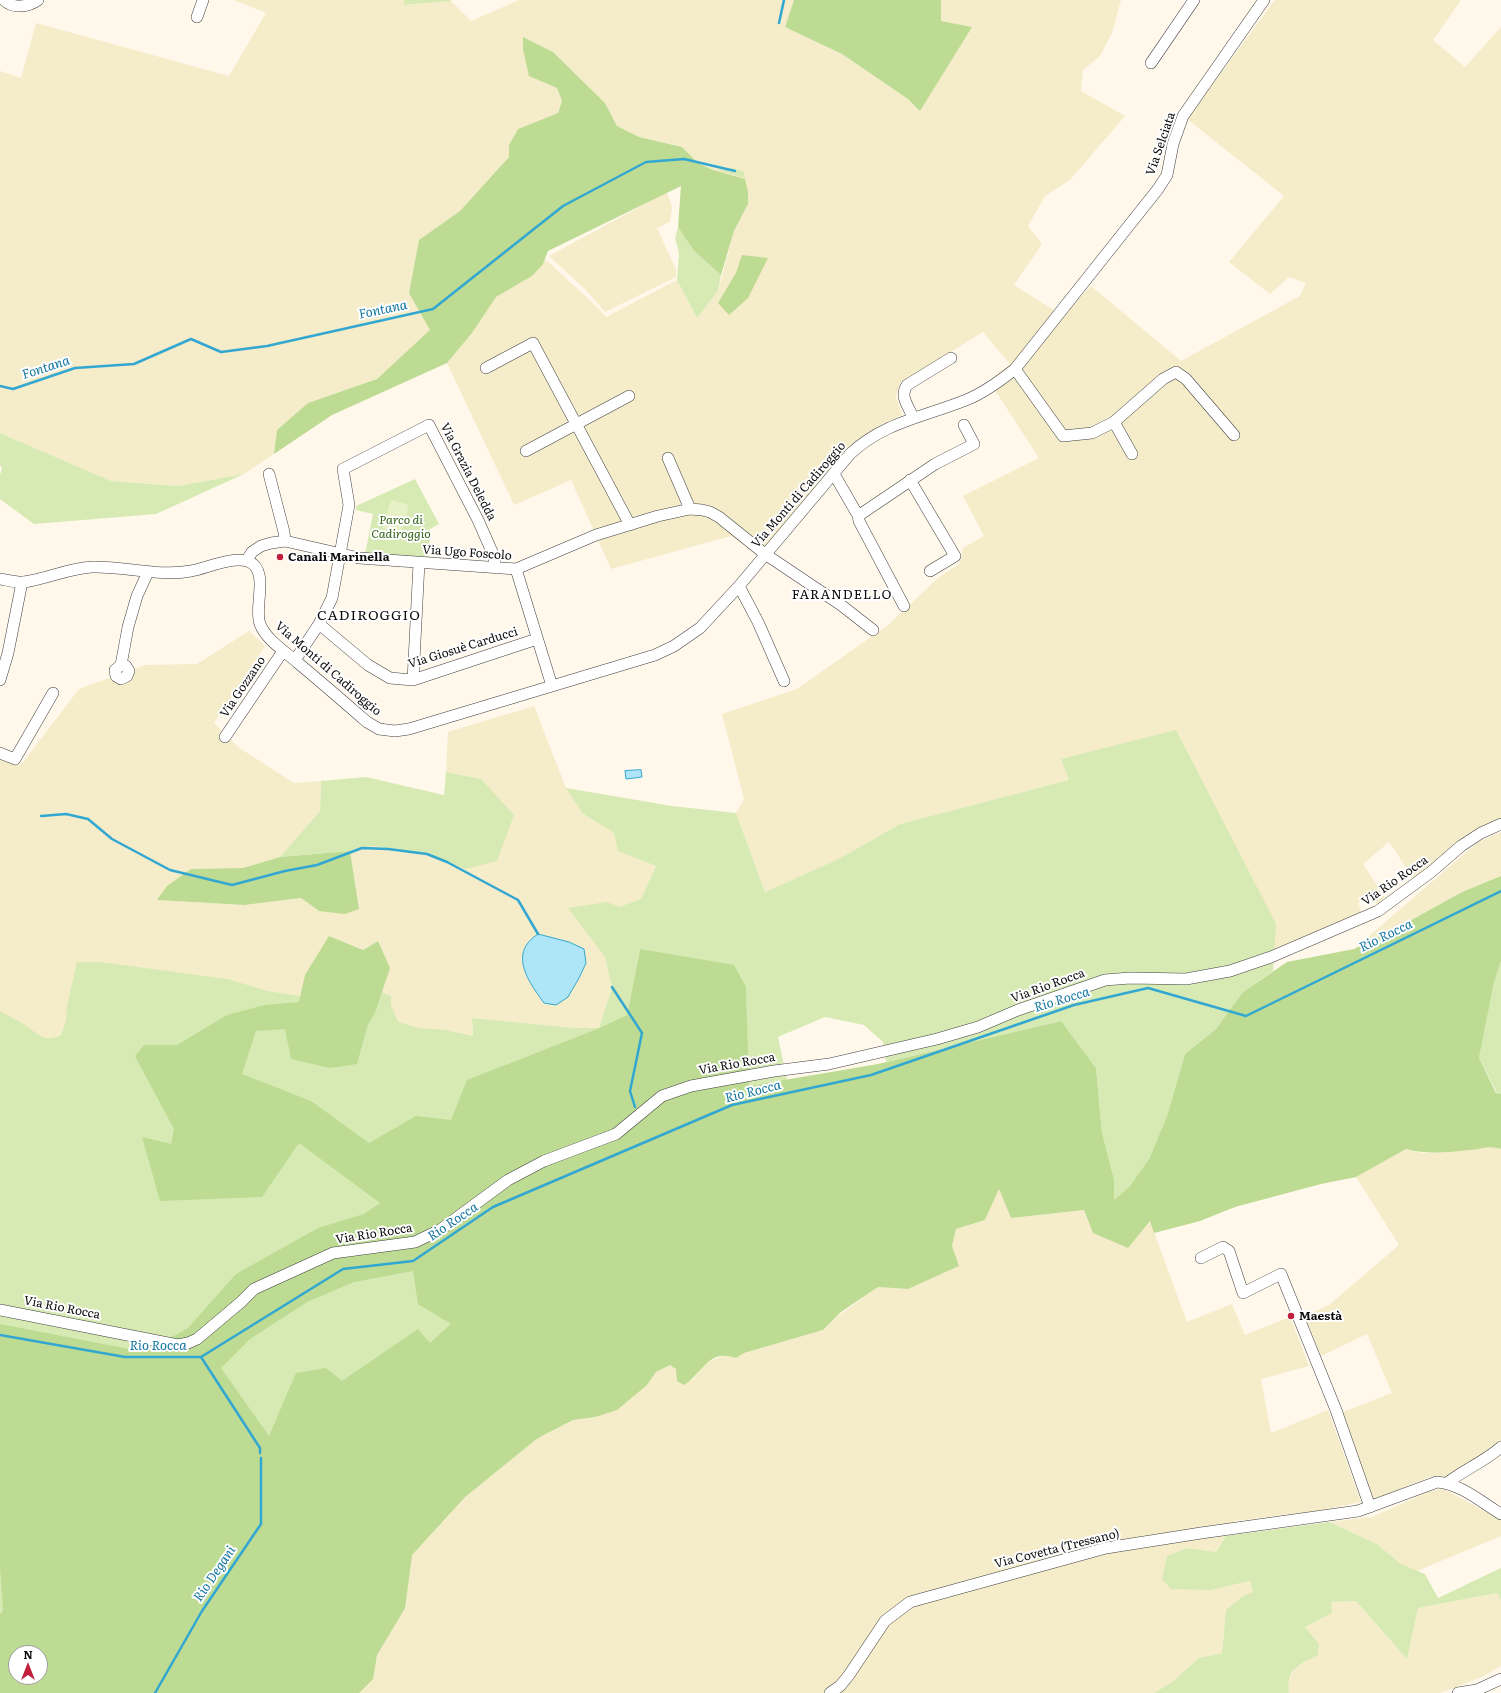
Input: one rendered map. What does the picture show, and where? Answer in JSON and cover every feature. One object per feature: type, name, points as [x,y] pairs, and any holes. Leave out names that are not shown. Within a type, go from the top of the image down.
[{"type":"street","points":[[4,0],[10,5],[24,6],[38,0]]},
{"type":"street","points":[[197,17],[203,0]]},
{"type":"street","points":[[1150,63],[1194,0]]},
{"type":"street","name":"Via Selciata","points":[[1077,291],[1158,189],[1167,175],[1173,144],[1184,116],[1260,1]]},
{"type":"street","name":"Via Monti di Cadiroggio","points":[[247,560],[255,566],[258,571],[260,581],[258,611],[260,624],[266,634],[283,651],[367,722],[379,729],[395,731],[409,729],[655,655],[674,646],[700,628],[739,586],[850,454],[863,442],[890,426],[967,400],[989,389],[1015,369],[1077,291]]},
{"type":"street","points":[[486,368],[533,344],[630,525]]},
{"type":"street","points":[[913,418],[903,398],[905,388],[907,385],[951,358]]},
{"type":"street","points":[[1015,369],[1063,436],[1092,433],[1114,422],[1163,379],[1176,372],[1186,379],[1234,435]]},
{"type":"street","points":[[526,451],[629,396]]},
{"type":"street","points":[[1114,422],[1132,454]]},
{"type":"street","name":"Via Grazia Deledda","points":[[341,554],[349,505],[343,469],[428,425],[478,520],[493,554],[496,568]]},
{"type":"street","points":[[858,515],[935,464],[974,444],[964,426]]},
{"type":"street","points":[[668,458],[690,509]]},
{"type":"street","points":[[0,579],[22,582],[90,568],[113,567],[148,572],[178,573],[235,560],[247,560],[252,552],[261,546],[285,541],[269,474]]},
{"type":"street","points":[[834,474],[858,515],[859,521],[904,606]]},
{"type":"street","points":[[910,480],[955,556],[930,571]]},
{"type":"street","points":[[516,569],[589,538],[658,516],[690,509],[710,512],[719,517],[766,554],[841,605],[873,630]]},
{"type":"street","name":"Via Ugo Foscolo","points":[[285,541],[359,558],[516,569],[536,639],[552,686]]},
{"type":"street","points":[[295,660],[319,624],[332,598],[341,554]]},
{"type":"street","points":[[413,680],[419,562]]},
{"type":"street","points":[[121,665],[128,627],[137,596],[148,572]]},
{"type":"street","points":[[0,680],[8,653],[22,582]]},
{"type":"street","points":[[739,586],[758,622],[784,682]]},
{"type":"street","name":"Via Giosuè Carducci","points":[[319,624],[374,669],[390,678],[413,680],[536,639]]},
{"type":"street","name":"Via Gozzano","points":[[225,738],[283,651]]},
{"type":"street","points":[[0,753],[15,759],[54,693]]},
{"type":"street","name":"Via Rio Rocca","points":[[0,1310],[178,1345],[188,1343],[198,1339],[254,1289],[333,1253],[416,1242],[440,1230],[508,1180],[544,1161],[616,1134],[662,1096],[691,1086],[774,1071],[829,1064],[937,1039],[978,1027],[1018,1010],[1105,980],[1130,978],[1186,979],[1230,970],[1271,957],[1378,911],[1431,872],[1462,846],[1481,833],[1501,824]]},
{"type":"street","points":[[1201,1258],[1223,1247],[1229,1251],[1243,1293],[1281,1274],[1336,1410],[1370,1507]]},
{"type":"street","points":[[1447,1483],[1456,1476],[1489,1458],[1501,1447]]},
{"type":"street","name":"Via Covetta (Tressano)","points":[[830,1693],[840,1686],[849,1675],[885,1621],[910,1602],[1106,1548],[1358,1511],[1437,1482],[1447,1483],[1464,1490],[1501,1514]]},
{"type":"street","points":[[1458,1693],[1478,1690],[1501,1679]]},
{"type":"shaded area","points":[[234,0],[404,0],[404,5],[451,1],[471,21],[519,0],[794,0],[785,27],[842,54],[908,99],[920,111],[971,27],[941,21],[941,0],[1121,0],[1112,33],[1100,56],[1083,70],[1081,91],[1125,116],[1070,180],[1045,196],[1028,226],[1042,244],[1014,285],[1063,316],[1091,286],[1181,361],[1300,296],[1306,283],[1289,277],[1270,294],[1229,262],[1284,196],[1187,119],[1275,0],[1461,0],[1433,40],[1465,67],[1501,27],[1501,820],[1414,879],[1389,842],[1363,864],[1385,897],[1378,905],[1372,897],[1358,902],[1362,914],[1274,950],[1062,759],[1069,780],[900,824],[840,859],[765,892],[736,813],[744,799],[722,714],[797,689],[888,625],[938,578],[959,564],[963,548],[984,536],[963,496],[1039,458],[989,381],[1010,364],[983,332],[900,383],[896,397],[902,415],[882,424],[858,442],[758,555],[731,536],[611,569],[571,480],[514,505],[447,363],[472,333],[496,297],[532,276],[544,258],[606,317],[677,280],[697,318],[718,291],[734,231],[748,204],[713,170],[698,163],[682,147],[639,137],[617,126],[605,103],[553,52],[524,38],[529,75],[557,88],[562,101],[558,113],[518,129],[509,145],[509,157],[460,211],[419,240],[409,293],[431,330],[377,379],[308,403],[277,430],[274,454],[244,474],[178,486],[111,481],[0,433],[0,71],[21,78],[36,23],[229,76],[266,13]]},
{"type":"shaded area","points":[[667,192],[672,207],[670,222],[657,228],[676,269],[676,277],[605,312],[586,290],[549,256]]},
{"type":"shaded area","points":[[249,631],[265,646],[214,723],[238,747],[294,783],[321,781],[320,811],[280,857],[243,868],[191,869],[157,900],[244,905],[301,898],[319,911],[359,909],[350,851],[372,846],[427,854],[465,869],[481,779],[446,772],[448,732],[534,706],[566,788],[582,813],[614,833],[619,851],[656,866],[641,899],[619,907],[569,908],[605,957],[612,987],[599,1028],[575,1028],[472,1018],[474,1062],[368,1024],[378,941],[363,950],[329,936],[299,1002],[171,1145],[0,1011],[0,750],[21,765],[79,689],[145,665],[197,664]]},
{"type":"shaded area","points":[[1501,832],[1501,876],[1462,892],[1397,928],[1354,949],[1477,843]]},
{"type":"shaded area","points":[[1490,1146],[1501,1149],[1501,1440],[1488,1453],[1444,1479],[1429,1477],[1373,1500],[1343,1412],[1392,1393],[1367,1334],[1321,1356],[1305,1316],[1329,1305],[1399,1245],[1356,1177],[1406,1149],[1423,1153],[1472,1150]]},
{"type":"shaded area","points":[[999,1189],[1011,1218],[1084,1210],[1093,1233],[1150,1221],[1187,1322],[1232,1304],[1245,1335],[1290,1317],[1309,1366],[1261,1379],[1271,1433],[1328,1410],[1361,1502],[1316,1511],[1235,1521],[1216,1552],[1187,1548],[1211,1590],[1250,1581],[1253,1593],[1226,1610],[1222,1653],[1199,1658],[1172,1682],[1154,1693],[359,1693],[373,1679],[377,1655],[405,1608],[412,1555],[465,1497],[536,1439],[573,1420],[595,1417],[647,1385],[656,1372],[670,1365],[692,1380],[707,1362],[726,1355],[736,1358],[744,1353],[823,1330],[838,1316],[878,1287],[908,1289],[959,1266],[952,1246],[956,1229],[985,1220]]},
{"type":"shaded area","points":[[1444,1489],[1501,1520],[1501,1536],[1417,1571],[1401,1564],[1377,1544],[1329,1522],[1372,1517],[1430,1491]]},
{"type":"shaded area","points":[[1497,1593],[1501,1600],[1501,1666],[1482,1677],[1440,1693],[1289,1693],[1287,1681],[1296,1667],[1318,1654],[1319,1644],[1305,1627],[1331,1613],[1330,1602],[1356,1601],[1407,1659],[1418,1608]]},
{"type":"green space","points":[[404,0],[451,0],[451,1],[404,5]]},
{"type":"green space","points":[[794,0],[941,0],[941,21],[972,27],[920,111],[908,99],[842,54],[785,27]]},
{"type":"green space","points":[[523,37],[553,52],[605,103],[617,126],[639,137],[682,147],[698,163],[713,170],[745,179],[748,192],[748,204],[734,231],[721,275],[694,251],[678,227],[681,186],[548,251],[543,264],[532,276],[496,297],[472,333],[447,363],[332,415],[274,454],[277,430],[308,403],[377,379],[430,330],[409,293],[419,240],[460,211],[509,157],[509,145],[518,129],[558,113],[562,101],[557,88],[529,76],[523,49]]},
{"type":"green space","points":[[732,168],[744,172],[745,178],[717,170]]},
{"type":"green space","points":[[678,227],[694,251],[721,275],[718,291],[697,318],[677,280],[679,253],[675,238]]},
{"type":"green space","points":[[742,255],[768,258],[748,298],[729,315],[718,303],[736,273]]},
{"type":"green space","points":[[0,433],[111,481],[178,486],[244,474],[156,514],[34,524],[0,499],[0,475],[2,468],[0,465]]},
{"type":"green space","name":"Parco di Cadiroggio","points":[[415,479],[439,524],[430,529],[429,558],[365,554],[373,514],[356,510],[356,506]]},
{"type":"green space","points":[[391,500],[409,505],[401,533],[383,528]]},
{"type":"green space","points":[[1176,730],[1276,924],[1273,971],[1243,992],[1216,1029],[1185,1054],[1167,1116],[1149,1159],[1129,1187],[1114,1200],[1114,1179],[1102,1133],[1096,1068],[1061,1021],[886,1062],[883,1042],[864,1025],[825,1017],[778,1037],[787,1080],[748,1086],[746,987],[640,949],[627,1015],[599,1028],[612,987],[605,957],[568,908],[607,902],[619,907],[641,899],[656,866],[618,851],[614,833],[582,813],[566,788],[672,806],[736,813],[765,892],[839,859],[900,824],[1069,780],[1061,759]]},
{"type":"green space","points":[[446,772],[481,779],[514,815],[497,861],[465,869],[427,854],[372,846],[350,851],[280,857],[320,811],[321,781],[366,777],[444,795]]},
{"type":"green space","points":[[350,851],[359,909],[345,914],[319,911],[301,898],[244,905],[157,900],[167,886],[191,869],[243,868],[280,857]]},
{"type":"green space","points":[[1501,876],[1501,961],[1494,983],[1479,1058],[1496,1093],[1501,1094],[1501,1149],[1489,1147],[1471,1150],[1422,1152],[1406,1149],[1356,1177],[1321,1184],[1235,1207],[1200,1221],[1154,1233],[1150,1221],[1128,1248],[1093,1233],[1084,1210],[1011,1218],[999,1189],[985,1220],[956,1229],[952,1246],[959,1266],[908,1289],[878,1287],[841,1312],[823,1330],[744,1353],[736,1358],[719,1356],[707,1363],[691,1380],[684,1385],[677,1381],[676,1369],[670,1365],[656,1372],[647,1385],[617,1410],[595,1417],[573,1420],[536,1439],[465,1497],[412,1555],[405,1608],[377,1655],[373,1679],[359,1693],[0,1693],[0,1614],[3,1611],[0,1567],[0,1324],[145,1352],[188,1328],[236,1274],[318,1228],[364,1214],[380,1203],[299,1143],[262,1197],[160,1201],[142,1137],[171,1144],[174,1129],[135,1056],[144,1045],[177,1045],[227,1015],[265,1005],[299,1002],[305,975],[329,936],[363,950],[378,941],[390,968],[375,1013],[368,1024],[357,1064],[330,1068],[291,1059],[285,1029],[256,1031],[242,1074],[311,1101],[369,1143],[416,1116],[451,1120],[467,1080],[599,1028],[627,1015],[640,949],[734,965],[746,987],[749,1086],[878,1064],[1061,1021],[1096,1068],[1102,1133],[1114,1179],[1114,1200],[1129,1187],[1149,1159],[1167,1116],[1185,1054],[1216,1029],[1243,992],[1287,962],[1354,949],[1397,928],[1462,892]],"holes":[[[413,1271],[418,1304],[451,1324],[430,1343],[418,1329],[342,1381],[326,1368],[296,1373],[269,1436],[221,1368],[250,1339],[307,1302],[354,1282]]]},
{"type":"green space","points":[[1501,961],[1501,1094],[1497,1093],[1479,1058],[1494,983]]},
{"type":"green space","points":[[77,962],[100,962],[228,979],[267,991],[307,997],[380,992],[391,996],[391,1005],[398,1022],[419,1028],[445,1030],[473,1036],[472,1018],[575,1028],[599,1028],[505,1065],[560,1417],[541,1436],[465,1497],[412,1555],[405,1608],[377,1655],[373,1679],[359,1693],[0,1693],[0,1011],[22,1023],[42,1037],[50,1038],[61,1035],[66,1021],[67,1006]]},
{"type":"green space","points":[[1329,1522],[1377,1544],[1401,1564],[1425,1574],[1438,1598],[1501,1568],[1501,1600],[1497,1593],[1418,1608],[1407,1659],[1356,1601],[1331,1602],[1332,1613],[1305,1627],[1319,1644],[1318,1655],[1295,1668],[1289,1678],[1289,1693],[1154,1693],[1172,1682],[1199,1658],[1222,1653],[1226,1610],[1243,1596],[1253,1592],[1250,1581],[1211,1590],[1171,1589],[1162,1579],[1167,1556],[1187,1548],[1216,1552],[1226,1536]]},
{"type":"water","points":[[641,770],[642,777],[626,779],[625,771]]},
{"type":"water","points":[[538,934],[569,942],[584,949],[586,963],[579,978],[568,997],[556,1005],[544,1003],[527,977],[524,967],[522,958],[524,950],[529,942]]},
{"type":"waterway","points":[[779,23],[784,0]]},
{"type":"waterway","name":"Fontana","points":[[0,386],[13,389],[75,368],[134,364],[191,339],[221,352],[267,346],[433,309],[563,206],[646,162],[684,159],[735,171]]},
{"type":"waterway","points":[[41,816],[66,814],[88,819],[112,839],[170,870],[232,885],[285,871],[317,865],[362,848],[388,849],[427,854],[447,862],[518,900],[538,934]]},
{"type":"waterway","name":"Rio Rocca","points":[[0,1335],[125,1357],[201,1357],[343,1269],[413,1261],[493,1207],[732,1105],[871,1075],[1074,1005],[1148,988],[1246,1016],[1501,891]]},
{"type":"waterway","points":[[612,987],[642,1033],[630,1091],[635,1107]]},
{"type":"waterway","name":"Rio Degani","points":[[201,1357],[260,1448],[260,1453]]},
{"type":"waterway","name":"Rio Degani","points":[[155,1693],[202,1611],[261,1524],[261,1458]]},
{"type":"place","name":"Canali Marinella","points":[[280,557]]},
{"type":"place","name":"Maestà","points":[[1291,1316]]},
{"type":"district","name":"FARANDELLO","points":[[842,595]]},
{"type":"district","name":"CADIROGGIO","points":[[369,616]]}]
